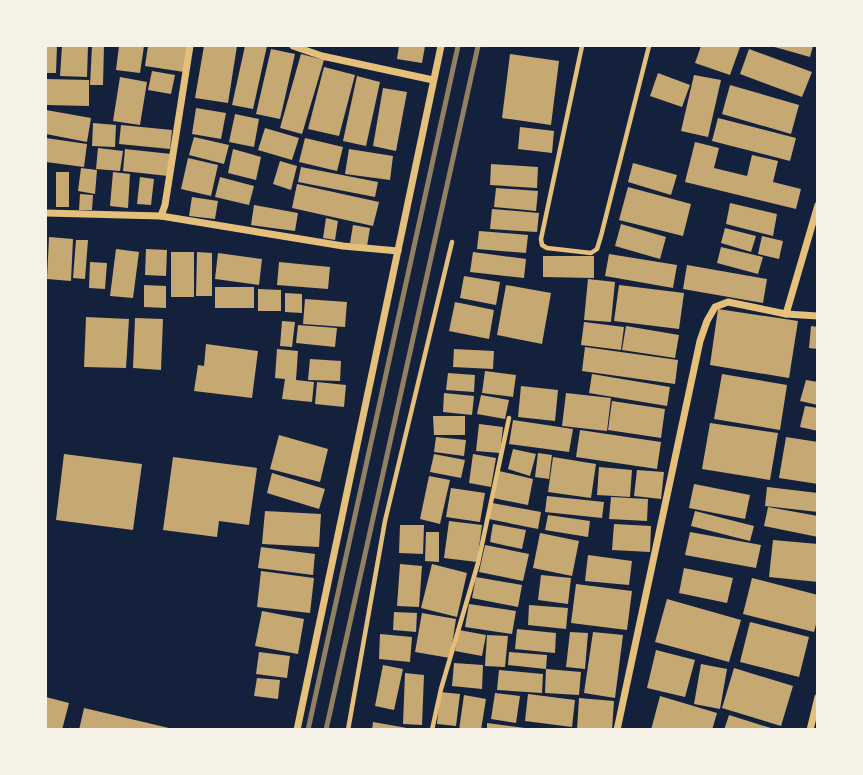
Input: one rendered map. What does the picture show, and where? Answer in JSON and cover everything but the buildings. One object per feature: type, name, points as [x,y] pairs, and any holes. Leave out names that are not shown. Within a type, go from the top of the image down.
[{"type":"street","points":[[160,216],[165,205],[190,46]]},
{"type":"street","points":[[293,46],[322,56],[433,80]]},
{"type":"street","points":[[298,730],[441,46]]},
{"type":"street","points":[[786,314],[817,205]]},
{"type":"street","points":[[46,213],[160,216],[342,246],[398,251]]},
{"type":"street","points":[[617,730],[700,341],[707,321],[716,307],[729,302],[786,314],[817,316]]},
{"type":"street","points":[[810,730],[817,697]]},
{"type":"path","points":[[582,46],[541,239],[542,245],[547,248],[591,253],[597,249],[601,236],[649,46]]},
{"type":"path","points":[[348,730],[385,521],[452,242]]},
{"type":"path","points":[[432,730],[441,689],[478,563],[509,418]]},
{"type":"railway","points":[[308,730],[458,46]]},
{"type":"railway","points":[[326,730],[478,46]]}]
